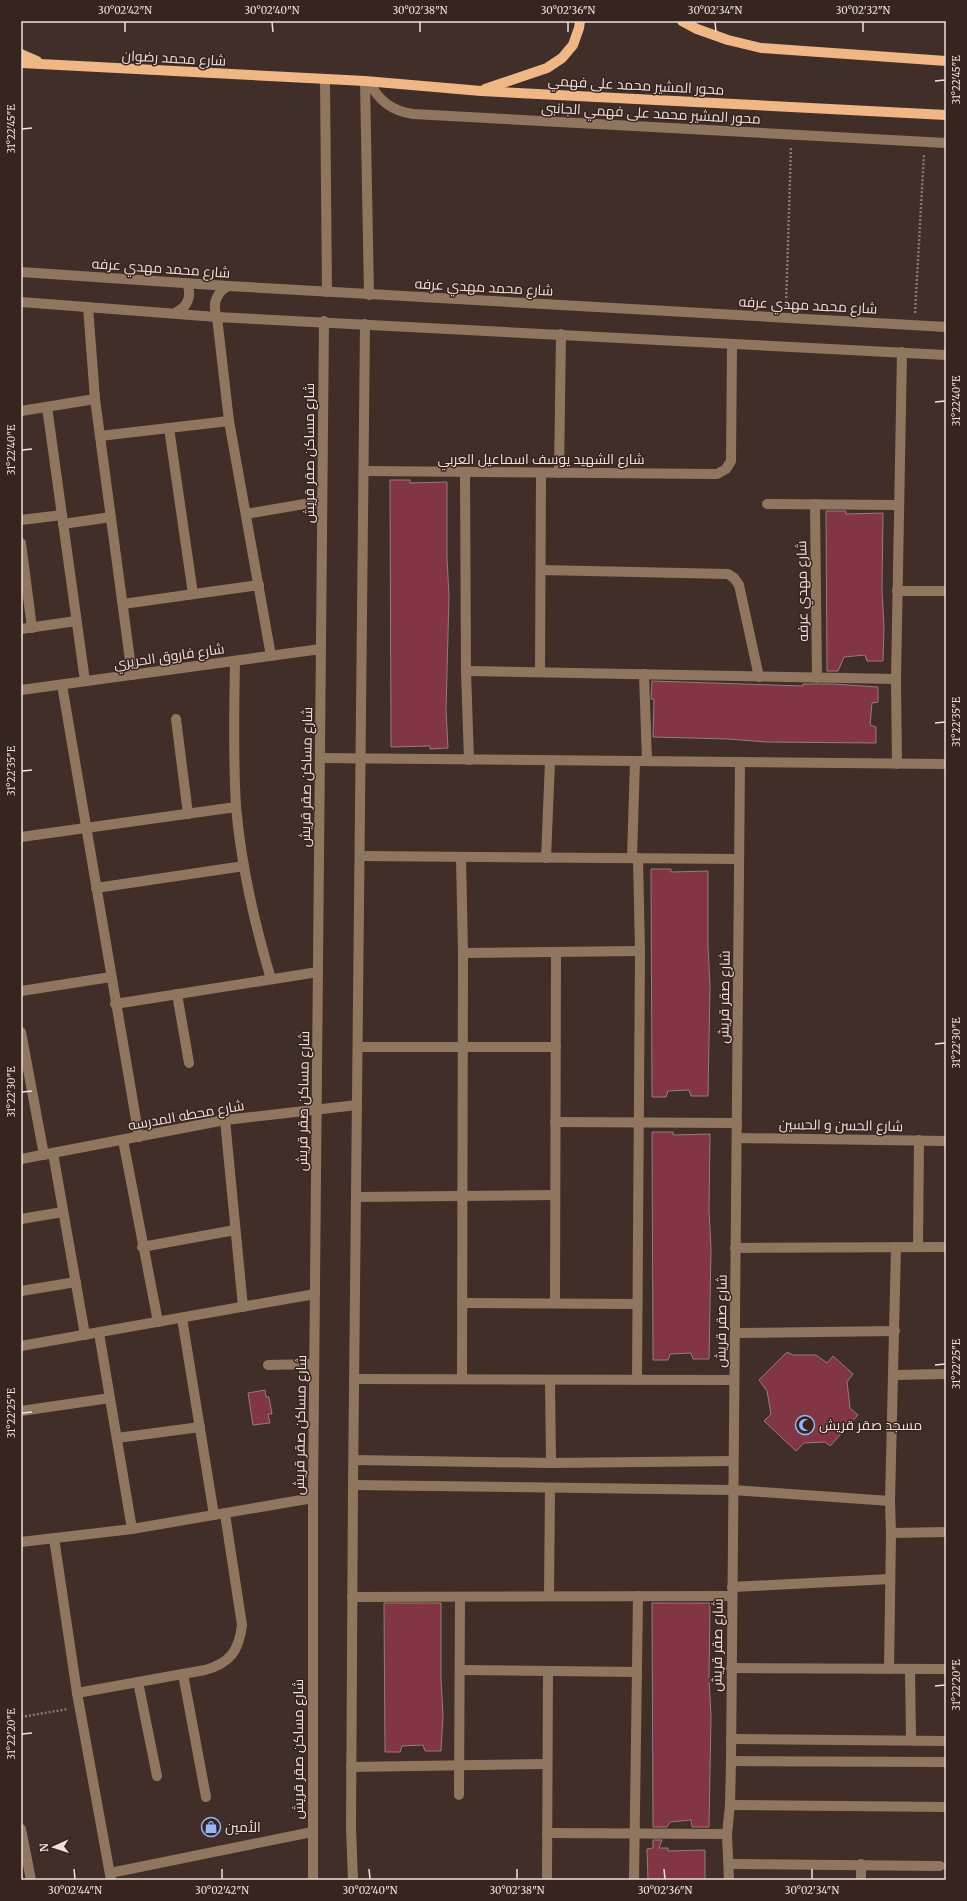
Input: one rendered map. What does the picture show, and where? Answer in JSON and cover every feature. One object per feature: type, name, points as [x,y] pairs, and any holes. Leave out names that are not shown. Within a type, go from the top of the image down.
[{"type":"main road","points":[[481,91],[547,68],[562,58],[573,45],[580,21]]},
{"type":"main road","points":[[682,21],[728,40],[761,48],[946,61]]},
{"type":"main road","points":[[21,54],[44,64]]},
{"type":"main road","name":"شارع محمد رضوان","points":[[21,63],[325,80]]},
{"type":"main road","name":"محور المشير محمد على فهمي","points":[[325,80],[481,91],[946,115]]},
{"type":"street","points":[[325,80],[327,292]]},
{"type":"street","points":[[367,82],[369,295]]},
{"type":"street","name":"محور المشير محمد على فهمي الجانبى","points":[[367,82],[380,99],[389,107],[401,112],[413,114],[946,143]]},
{"type":"street","name":"شارع محمد مهدي عرفه","points":[[21,272],[369,295],[946,327]]},
{"type":"street","points":[[175,313],[184,308],[189,298],[187,283]]},
{"type":"street","points":[[228,286],[223,289],[216,299],[215,311],[217,317],[229,421],[271,656]]},
{"type":"street","points":[[21,302],[217,317],[946,355]]},
{"type":"street","points":[[88,306],[95,399],[132,675]]},
{"type":"street","name":"شارع مساكن صقر قريش","points":[[313,1880],[313,1498],[324,322]]},
{"type":"street","points":[[353,1880],[352,1597],[365,324]]},
{"type":"street","points":[[559,473],[561,334]]},
{"type":"street","name":"شارع الشهيد يوسف اسماعيل العربي","points":[[364,471],[717,474],[726,469],[731,460],[732,344]]},
{"type":"street","points":[[897,764],[896,679],[898,505],[902,352]]},
{"type":"street","points":[[21,411],[95,399]]},
{"type":"street","points":[[47,407],[85,681]]},
{"type":"street","points":[[100,436],[229,421]]},
{"type":"street","points":[[169,428],[193,594]]},
{"type":"street","points":[[465,472],[466,671],[469,760]]},
{"type":"street","points":[[540,672],[541,473]]},
{"type":"street","points":[[246,514],[322,501]]},
{"type":"street","points":[[767,504],[898,505]]},
{"type":"street","name":"شارع مهدي عرفه","points":[[815,504],[817,678]]},
{"type":"street","points":[[21,520],[111,517]]},
{"type":"street","points":[[21,543],[32,628]]},
{"type":"street","points":[[541,570],[728,574],[734,578],[739,585],[759,676]]},
{"type":"street","points":[[123,604],[259,585]]},
{"type":"street","points":[[897,591],[946,591]]},
{"type":"street","points":[[21,629],[76,621]]},
{"type":"street","name":"شارع فاروق الحريري","points":[[21,690],[321,649]]},
{"type":"street","points":[[235,660],[234,753],[236,807],[244,866],[256,927],[271,979]]},
{"type":"street","points":[[466,671],[896,679]]},
{"type":"street","points":[[644,674],[646,762]]},
{"type":"street","points":[[62,685],[115,1004],[139,1137]]},
{"type":"street","points":[[176,719],[188,814]]},
{"type":"street","points":[[320,758],[946,764]]},
{"type":"street","points":[[546,858],[550,760]]},
{"type":"street","points":[[635,761],[635,858],[640,951],[637,1380]]},
{"type":"street","name":"شارع صقر قريش","points":[[729,1880],[727,1834],[730,1805],[731,1739],[740,762]]},
{"type":"street","points":[[21,837],[236,807]]},
{"type":"street","points":[[360,856],[739,859]]},
{"type":"street","points":[[461,857],[463,953],[462,1380]]},
{"type":"street","points":[[96,888],[244,866]]},
{"type":"street","points":[[463,953],[640,951]]},
{"type":"street","points":[[555,1303],[556,952]]},
{"type":"street","points":[[115,1004],[318,972]]},
{"type":"street","points":[[21,991],[111,977]]},
{"type":"street","points":[[177,994],[190,1063]]},
{"type":"street","points":[[21,1032],[48,1154],[63,1212],[85,1335]]},
{"type":"street","points":[[358,1047],[556,1048]]},
{"type":"street","name":"شارع محطه المدرسه","points":[[21,1159],[225,1120],[316,1108],[357,1105]]},
{"type":"street","points":[[225,1120],[243,1307]]},
{"type":"street","points":[[555,1122],[737,1123]]},
{"type":"street","name":"شارع الحسن و الحسين","points":[[737,1138],[946,1141]]},
{"type":"street","points":[[123,1140],[142,1247],[158,1322]]},
{"type":"street","points":[[918,1247],[919,1140]]},
{"type":"street","points":[[356,1197],[555,1195]]},
{"type":"street","points":[[21,1219],[63,1212]]},
{"type":"street","points":[[142,1247],[235,1230]]},
{"type":"street","points":[[888,1669],[896,1247]]},
{"type":"street","points":[[736,1248],[946,1247]]},
{"type":"street","points":[[21,1291],[76,1282]]},
{"type":"street","points":[[21,1346],[315,1294]]},
{"type":"street","points":[[462,1303],[638,1304]]},
{"type":"street","points":[[77,1693],[217,1667],[228,1659],[236,1650],[240,1638],[242,1625],[200,1427],[182,1318]]},
{"type":"street","points":[[735,1333],[895,1331]]},
{"type":"street","points":[[100,1333],[132,1529]]},
{"type":"street","points":[[268,1365],[314,1364]]},
{"type":"street","points":[[894,1375],[946,1374]]},
{"type":"street","points":[[354,1379],[734,1380]]},
{"type":"street","points":[[550,1380],[551,1464]]},
{"type":"street","points":[[21,1410],[110,1398]]},
{"type":"street","points":[[117,1438],[200,1427]]},
{"type":"street","points":[[354,1460],[551,1464],[733,1461]]},
{"type":"street","points":[[353,1485],[733,1490],[890,1501]]},
{"type":"street","points":[[549,1596],[550,1488]]},
{"type":"street","points":[[21,1542],[132,1529],[313,1498]]},
{"type":"street","points":[[891,1533],[946,1532]]},
{"type":"street","points":[[54,1538],[77,1693],[111,1877],[312,1832]]},
{"type":"street","points":[[352,1597],[638,1596],[732,1592],[890,1579]]},
{"type":"street","points":[[459,1795],[460,1596]]},
{"type":"street","points":[[634,1880],[638,1596]]},
{"type":"street","points":[[731,1668],[946,1670]]},
{"type":"street","points":[[910,1669],[911,1740]]},
{"type":"street","points":[[460,1670],[637,1672]]},
{"type":"street","points":[[546,1880],[548,1671]]},
{"type":"street","points":[[183,1674],[206,1797]]},
{"type":"street","points":[[138,1682],[157,1776]]},
{"type":"street","points":[[731,1739],[946,1740]]},
{"type":"street","points":[[730,1761],[946,1762]]},
{"type":"street","points":[[352,1767],[547,1764]]},
{"type":"street","points":[[730,1805],[946,1807]]},
{"type":"street","points":[[21,1829],[31,1880]]},
{"type":"street","points":[[547,1833],[727,1834]]},
{"type":"street","points":[[729,1864],[861,1864],[940,1866]]},
{"type":"street","points":[[861,1864],[861,1880]]},
{"type":"path","points":[[785,318],[791,134]]},
{"type":"path","points":[[914,325],[925,142]]},
{"type":"path","points":[[21,1717],[80,1707]]},
{"type":"building","points":[[390,480],[410,480],[410,483],[447,482],[447,558],[449,596],[446,710],[448,748],[430,749],[430,746],[391,747]]},
{"type":"building","points":[[826,511],[846,511],[846,514],[883,513],[883,661],[867,661],[865,655],[844,657],[838,671],[827,671]]},
{"type":"building","points":[[652,681],[803,686],[803,684],[833,684],[878,687],[878,702],[872,703],[870,725],[876,727],[876,743],[766,742],[728,739],[653,737],[654,699],[651,699]]},
{"type":"building","points":[[651,869],[671,869],[671,872],[708,871],[708,947],[710,985],[708,1096],[691,1096],[689,1090],[668,1091],[666,1097],[652,1097]]},
{"type":"building","points":[[652,1132],[673,1132],[673,1135],[710,1134],[709,1210],[711,1249],[709,1359],[693,1359],[691,1353],[670,1354],[668,1360],[653,1360]]},
{"type":"building","points":[[787,1352],[793,1355],[816,1355],[827,1363],[833,1356],[853,1374],[847,1382],[850,1408],[858,1415],[830,1446],[825,1442],[804,1443],[796,1451],[764,1421],[771,1414],[767,1391],[759,1380]]},
{"type":"building","points":[[265,1390],[266,1397],[269,1397],[272,1414],[268,1414],[270,1423],[253,1425],[248,1393]]},
{"type":"building","points":[[384,1603],[441,1603],[441,1678],[443,1716],[441,1751],[425,1751],[423,1745],[402,1746],[400,1752],[385,1752]]},
{"type":"building","points":[[652,1603],[710,1603],[709,1678],[711,1716],[709,1827],[692,1827],[691,1820],[670,1822],[667,1827],[653,1827]]},
{"type":"building","points":[[653,1840],[662,1840],[659,1848],[668,1848],[668,1851],[705,1850],[705,1880],[648,1880],[647,1849],[653,1848]]},
{"type":"place","name":"مسجد صقر قريش","points":[[805,1425]]},
{"type":"place","name":"الأمين","points":[[211,1827]]}]
